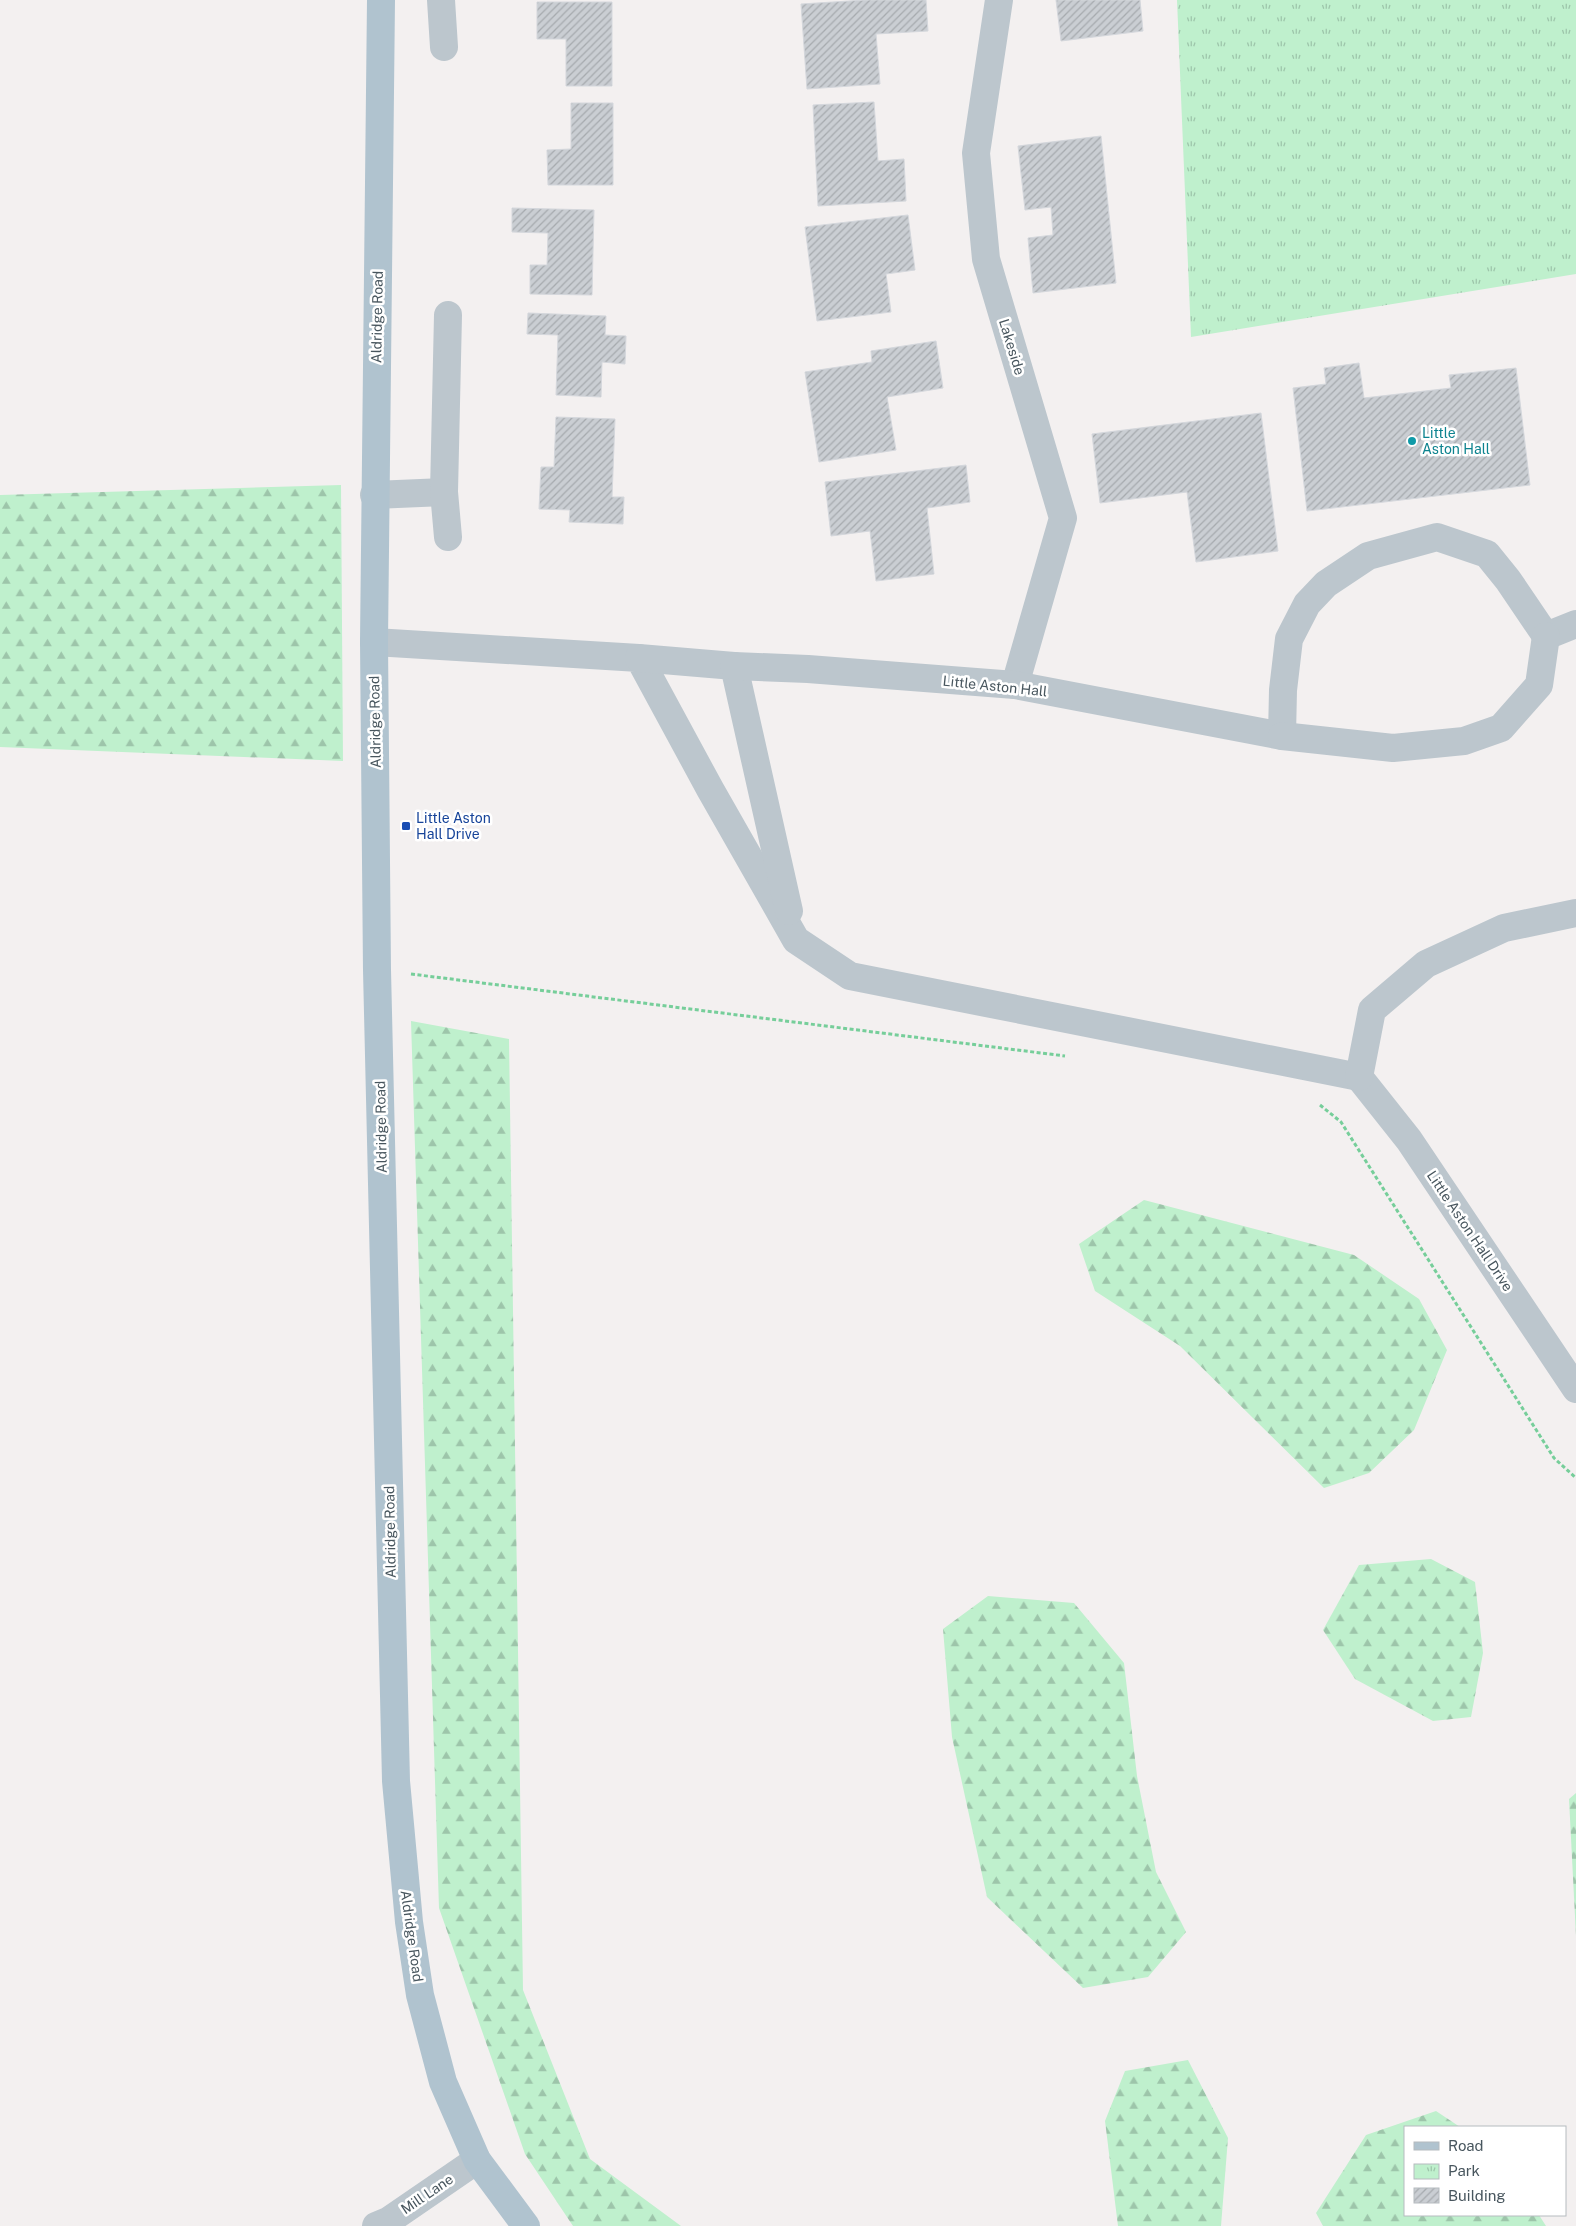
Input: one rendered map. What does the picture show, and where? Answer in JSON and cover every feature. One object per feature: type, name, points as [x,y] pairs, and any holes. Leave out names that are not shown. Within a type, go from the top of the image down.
[{"type":"main road","name":"Aldridge Road","points":[[381,0],[374,495],[374,642],[377,970],[396,1781],[409,1922],[420,1995],[443,2082],[477,2160],[526,2226]]},
{"type":"street","points":[[441,0],[444,47]]},
{"type":"street","name":"Lakeside","points":[[999,0],[976,153],[986,259],[1063,518],[1015,685]]},
{"type":"street","points":[[448,315],[444,492],[448,537]]},
{"type":"street","points":[[374,495],[444,492]]},
{"type":"street","points":[[1282,736],[1283,690],[1289,639],[1307,604],[1326,584],[1368,556],[1437,537],[1487,554],[1508,580],[1546,636],[1576,624]]},
{"type":"street","name":"Little Aston Hall","points":[[374,642],[639,658],[734,666],[808,669],[1015,685],[1282,736],[1393,748],[1464,741],[1501,728],[1539,685],[1546,636]]},
{"type":"street","points":[[639,658],[710,789],[796,940],[850,976],[1359,1077],[1372,1010],[1426,964],[1504,928],[1576,913]]},
{"type":"street","points":[[734,666],[796,940]]},
{"type":"street","name":"Little Aston Hall Drive","points":[[1359,1077],[1409,1140],[1576,1389]]},
{"type":"street","name":"Mill Lane","points":[[376,2226],[388,2221],[477,2160]]},
{"type":"path","points":[[377,970],[1069,1056]]},
{"type":"path","points":[[1315,1101],[1341,1122],[1554,1458],[1576,1478]]},
{"type":"green space","points":[[1177,0],[1576,0],[1576,274],[1191,337]]},
{"type":"green space","points":[[341,485],[343,761],[0,747],[0,495]]},
{"type":"green space","points":[[411,1021],[509,1039],[523,1990],[590,2159],[681,2226],[573,2226],[525,2154],[439,1908]]},
{"type":"green space","points":[[1144,1200],[1354,1255],[1419,1299],[1447,1350],[1414,1430],[1369,1473],[1324,1488],[1180,1346],[1095,1291],[1079,1244]]},
{"type":"green space","points":[[1431,1559],[1475,1582],[1483,1653],[1471,1717],[1433,1721],[1355,1679],[1323,1630],[1359,1565]]},
{"type":"green space","points":[[988,1596],[1074,1603],[1124,1663],[1137,1776],[1156,1872],[1186,1932],[1148,1977],[1083,1988],[987,1897],[952,1737],[943,1629]]},
{"type":"green space","points":[[1576,1793],[1576,1936],[1569,1799]]},
{"type":"green space","points":[[1188,2060],[1228,2138],[1221,2226],[1118,2226],[1105,2121],[1125,2071]]},
{"type":"green space","points":[[1436,2111],[1458,2126],[1404,2126],[1404,2216],[1540,2216],[1546,2226],[1323,2226],[1316,2213],[1366,2135]]},
{"type":"building","points":[[865,0],[926,0],[928,31],[876,34],[880,84],[807,89],[801,4]]},
{"type":"building","points":[[1056,0],[1140,0],[1143,31],[1061,41]]},
{"type":"building","points":[[537,2],[612,2],[612,86],[566,86],[566,39],[537,39]]},
{"type":"building","points":[[874,102],[878,161],[904,159],[906,201],[818,206],[813,105]]},
{"type":"building","points":[[571,103],[613,103],[613,185],[548,185],[547,150],[571,149]]},
{"type":"building","points":[[1101,136],[1116,283],[1033,293],[1028,238],[1053,235],[1051,207],[1025,210],[1018,146]]},
{"type":"building","points":[[512,208],[594,210],[592,295],[530,294],[530,265],[547,265],[548,233],[512,232]]},
{"type":"building","points":[[908,215],[915,270],[886,274],[891,312],[817,321],[805,227]]},
{"type":"building","points":[[528,313],[606,316],[605,335],[626,336],[625,364],[602,362],[601,397],[556,395],[558,335],[527,334]]},
{"type":"building","points":[[936,341],[943,388],[887,397],[896,450],[819,462],[805,372],[872,362],[871,351]]},
{"type":"building","name":"Little Aston Hall","points":[[1359,363],[1364,398],[1451,388],[1449,375],[1516,368],[1530,485],[1307,511],[1293,388],[1326,384],[1324,368]]},
{"type":"building","points":[[1261,413],[1278,551],[1196,562],[1187,492],[1100,503],[1092,434]]},
{"type":"building","points":[[556,417],[615,419],[612,497],[624,497],[623,524],[569,522],[570,510],[539,509],[541,467],[554,467]]},
{"type":"building","points":[[966,465],[970,502],[927,508],[934,574],[876,581],[870,531],[831,536],[825,482]]},
{"type":"place","name":"Little Aston Hall","points":[[1412,441]]},
{"type":"place","name":"Little Aston Hall Drive","points":[[406,826]]}]
